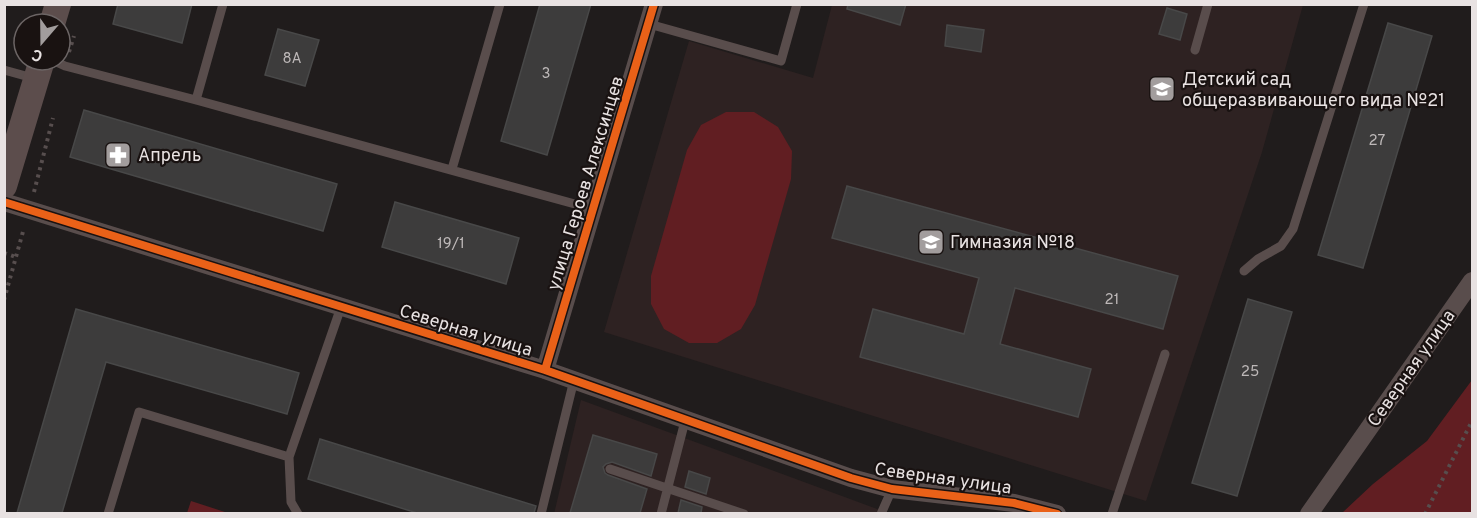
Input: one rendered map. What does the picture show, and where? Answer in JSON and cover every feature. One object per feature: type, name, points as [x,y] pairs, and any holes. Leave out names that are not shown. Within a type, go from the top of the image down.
[{"type":"street","name":"улица Героев Алексинцев","points":[[545,370],[654,4]]},
{"type":"street","points":[[4,186],[47,72]]},
{"type":"street","name":"Северная улица","points":[[4,202],[545,370],[851,478],[892,489],[1014,503],[1058,513]]},
{"type":"street","name":"Северная улица","points":[[1309,513],[1473,282]]},
{"type":"lane","points":[[196,100],[223,4]]},
{"type":"lane","points":[[452,169],[500,4]]},
{"type":"lane","points":[[649,24],[781,61],[797,4]]},
{"type":"lane","points":[[1195,50],[1208,4]]},
{"type":"lane","points":[[1244,271],[1257,259],[1281,246],[1293,229],[1364,4]]},
{"type":"lane","points":[[72,71],[196,100],[593,209]]},
{"type":"lane","points":[[298,513],[291,502],[289,457],[341,307]]},
{"type":"lane","points":[[1112,513],[1165,354]]},
{"type":"lane","points":[[541,513],[574,380]]},
{"type":"lane","points":[[108,513],[139,412],[289,457]]},
{"type":"lane","points":[[660,513],[685,420]]},
{"type":"lane","points":[[610,469],[744,513]]},
{"type":"lane","points":[[880,513],[892,489]]},
{"type":"path","points":[[4,300],[54,112]]},
{"type":"path","points":[[4,254],[16,257]]},
{"type":"path","points":[[1425,513],[1473,421]]},
{"type":"shaded area","name":"Гимназия №18","points":[[832,5],[1303,5],[1262,152],[1146,501],[604,332],[689,41],[813,78]]},
{"type":"shaded area","points":[[726,112],[754,112],[778,127],[792,151],[791,179],[755,305],[741,329],[717,343],[689,343],[664,329],[651,304],[651,276],[687,150],[701,125]]},
{"type":"shaded area","points":[[1472,380],[1472,513],[1342,513],[1373,484],[1427,441]]},
{"type":"shaded area","points":[[581,400],[888,513],[554,514]]},
{"type":"shaded area","points":[[191,501],[228,513],[187,513]]},
{"type":"building","points":[[118,4],[192,4],[182,43],[113,24]]},
{"type":"building","points":[[540,4],[591,4],[547,155],[501,141]]},
{"type":"building","points":[[848,4],[906,4],[900,25],[847,9]]},
{"type":"building","points":[[1167,8],[1187,14],[1180,40],[1159,34]]},
{"type":"building","points":[[1388,23],[1432,36],[1363,268],[1318,255]]},
{"type":"building","points":[[947,25],[984,30],[981,52],[945,46]]},
{"type":"building","points":[[278,29],[319,40],[305,86],[265,75]]},
{"type":"building","points":[[84,110],[337,184],[323,231],[70,157]]},
{"type":"building","points":[[847,186],[1178,276],[1163,329],[1015,288],[1000,344],[1091,369],[1078,417],[860,357],[873,309],[964,334],[979,278],[832,238]]},
{"type":"building","points":[[395,202],[519,238],[506,284],[382,247]]},
{"type":"building","points":[[1248,299],[1292,312],[1237,496],[1192,483]]},
{"type":"building","points":[[76,309],[299,373],[287,414],[106,362],[62,513],[17,513]]},
{"type":"building","points":[[593,435],[657,454],[651,476],[612,462],[603,467],[608,475],[647,489],[640,513],[570,513]]},
{"type":"building","points":[[320,439],[536,506],[534,513],[417,513],[308,479]]},
{"type":"building","points":[[689,471],[710,478],[706,494],[685,487]]},
{"type":"building","points":[[681,500],[702,507],[701,513],[678,513]]},
{"type":"cycle path","points":[[545,370],[654,4]]},
{"type":"cycle path","points":[[4,202],[545,370],[851,478],[892,489],[1014,503],[1057,514]]},
{"type":"place","name":"Детский сад общеразвивающего вида №21","points":[[1162,89]]},
{"type":"place","name":"Апрель","points":[[118,155]]},
{"type":"place","name":"Гимназия №18","points":[[931,242]]}]
